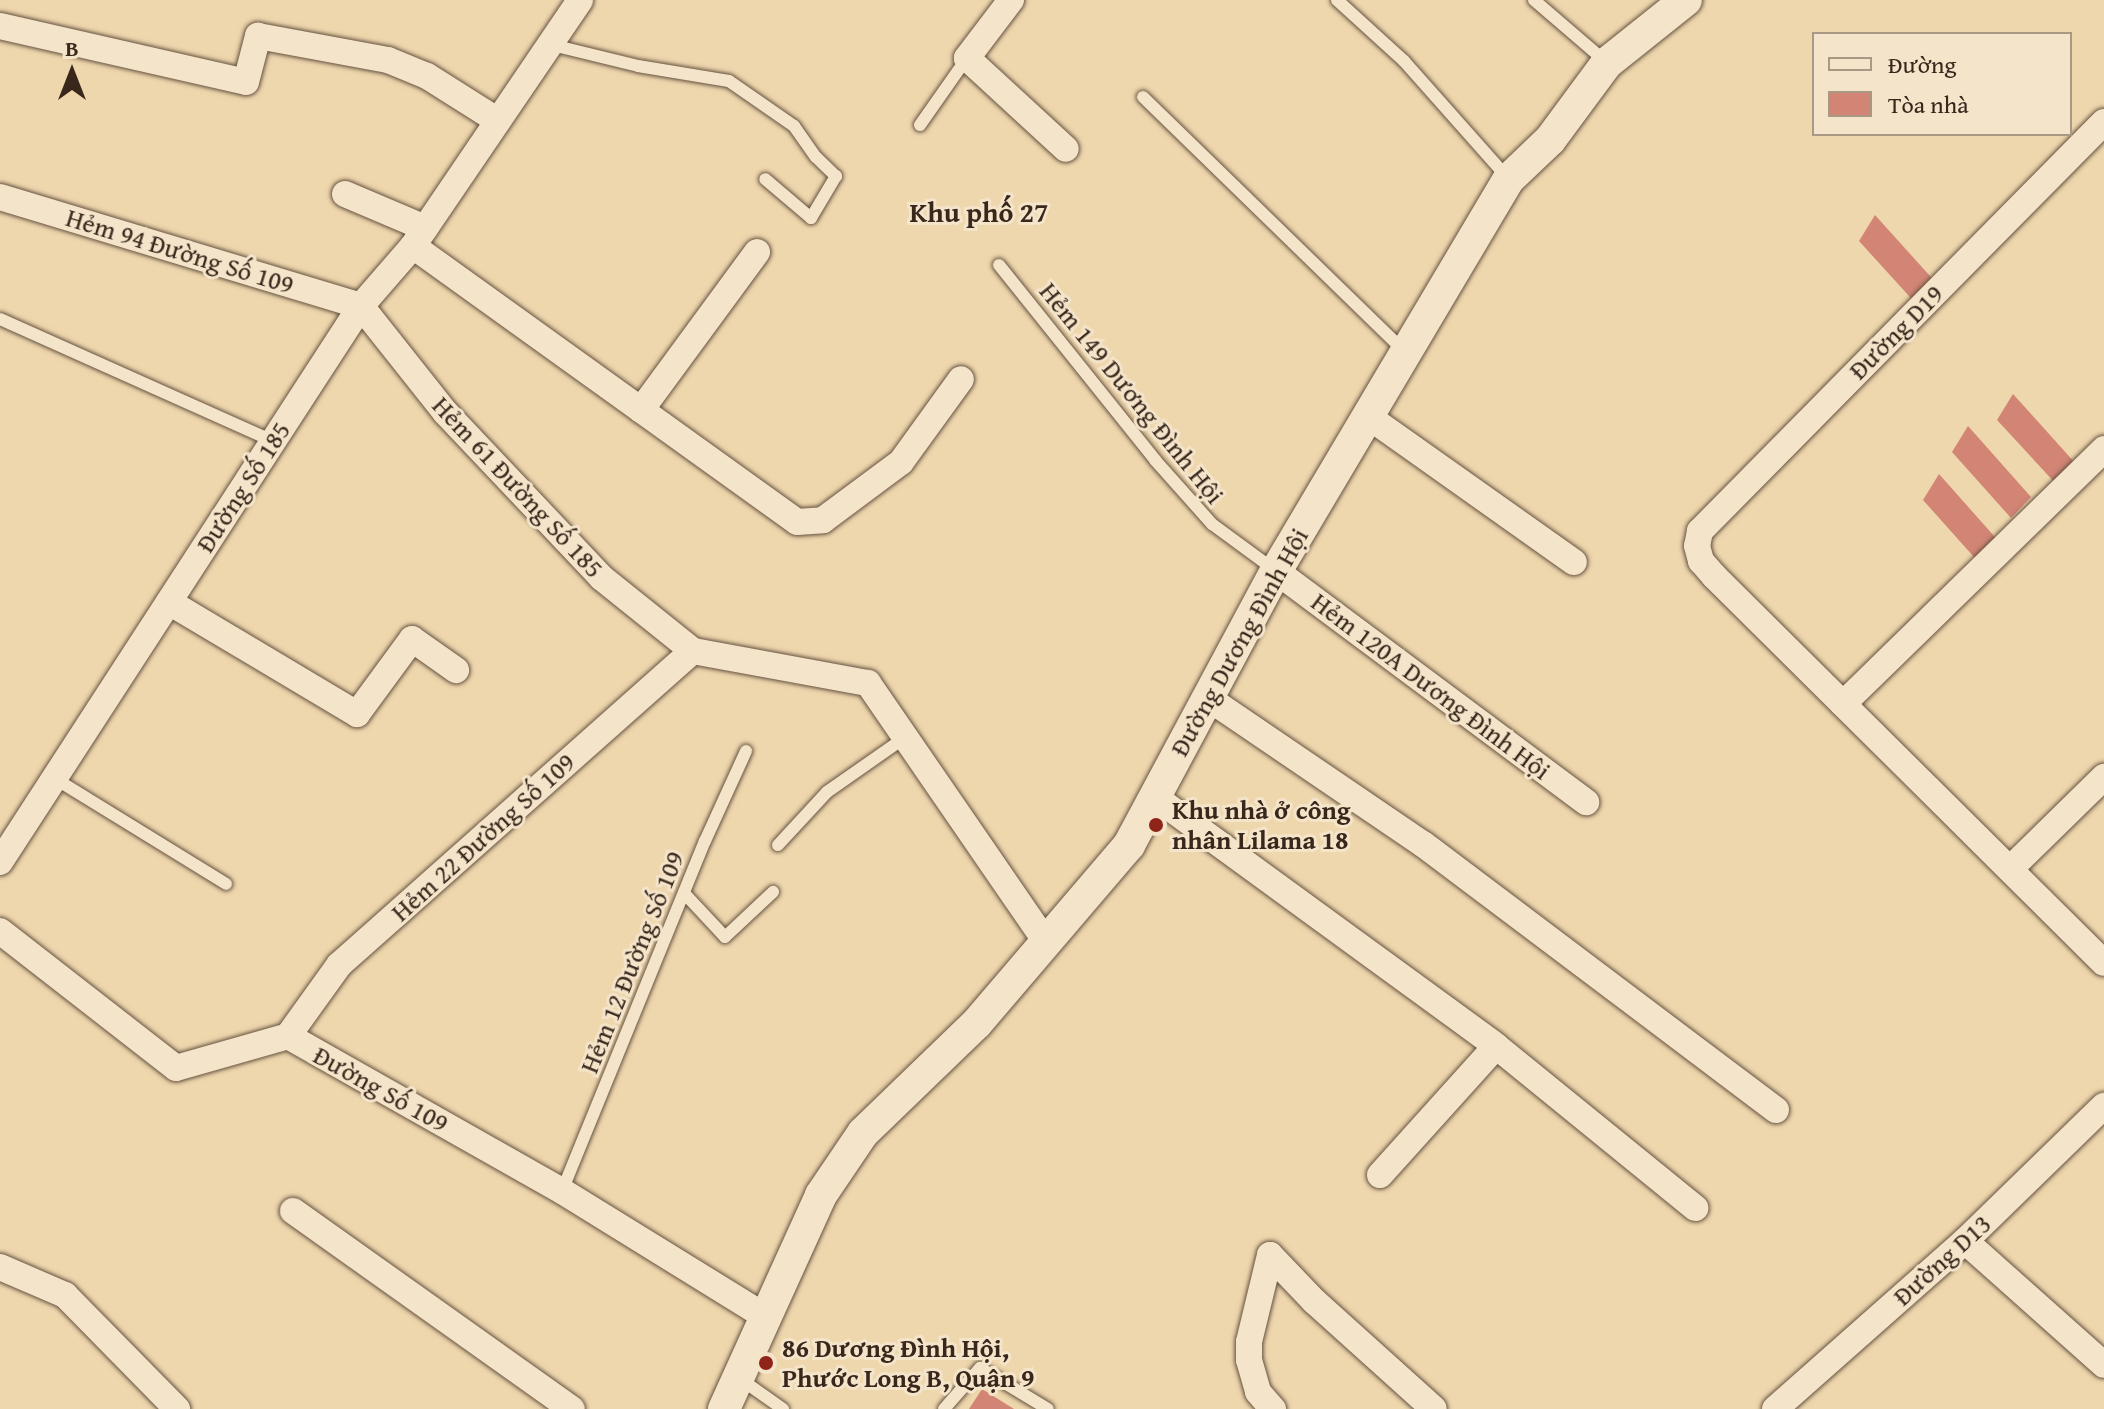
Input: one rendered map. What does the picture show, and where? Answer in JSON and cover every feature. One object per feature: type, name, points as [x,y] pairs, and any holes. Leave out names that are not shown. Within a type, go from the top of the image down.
[{"type":"street","name":"Đường Số 185","points":[[0,862],[361,306],[419,237],[580,0]]},
{"type":"street","points":[[1011,0],[967,58],[1066,149]]},
{"type":"street","name":"Đường Dương Đình Hội","points":[[724,1409],[821,1195],[863,1133],[977,1023],[1129,845],[1276,571],[1509,179],[1550,140],[1607,63],[1686,0]]},
{"type":"street","points":[[0,26],[246,82],[258,36],[388,60],[427,76],[497,120]]},
{"type":"street","name":"Đường D19","points":[[1843,704],[1701,561],[1697,546],[1700,531],[2104,122]]},
{"type":"street","points":[[345,194],[419,237],[641,410],[797,522],[823,520],[901,462],[961,379]]},
{"type":"street","name":"Hẻm 94 Đường Số 109","points":[[0,197],[361,306]]},
{"type":"street","points":[[641,410],[757,252]]},
{"type":"street","name":"Hẻm 61 Đường Số 185","points":[[361,306],[445,412],[602,578],[693,651]]},
{"type":"street","points":[[1369,417],[1574,562]]},
{"type":"street","points":[[2104,449],[1843,704],[2104,963]]},
{"type":"street","name":"Hẻm 120A Dương Đình Hội","points":[[1276,571],[1586,802]]},
{"type":"street","points":[[169,602],[357,714],[412,639],[456,670]]},
{"type":"street","points":[[693,651],[868,683],[1046,942]]},
{"type":"street","name":"Hẻm 22 Đường Số 109","points":[[288,1036],[339,965],[693,651]]},
{"type":"street","points":[[1208,698],[1423,844],[1776,1110]]},
{"type":"street","points":[[2010,869],[2104,777]]},
{"type":"street","points":[[1155,797],[1496,1046],[1695,1208]]},
{"type":"street","name":"Đường Số 109","points":[[0,931],[176,1068],[288,1036],[562,1191],[766,1317]]},
{"type":"street","points":[[1380,1175],[1496,1046]]},
{"type":"street","name":"Đường D13","points":[[1775,1409],[1965,1241],[2104,1106]]},
{"type":"street","points":[[293,1211],[572,1409]]},
{"type":"street","points":[[1965,1241],[2104,1365]]},
{"type":"street","points":[[1273,1409],[1258,1392],[1249,1360],[1249,1342],[1270,1255],[1314,1301],[1434,1409]]},
{"type":"street","points":[[0,1267],[65,1295],[177,1409]]},
{"type":"lane","points":[[1337,0],[1404,61],[1509,179]]},
{"type":"lane","points":[[1534,0],[1607,63]]},
{"type":"lane","points":[[548,44],[638,66],[729,81],[794,126],[816,157],[836,176],[811,218],[765,179]]},
{"type":"lane","points":[[920,125],[967,58]]},
{"type":"lane","points":[[1143,97],[1405,352]]},
{"type":"lane","name":"Hẻm 149 Dương Đình Hội","points":[[999,265],[1155,460],[1212,524],[1276,571]]},
{"type":"lane","points":[[0,319],[273,441]]},
{"type":"lane","points":[[778,845],[827,792],[904,738]]},
{"type":"lane","name":"Hẻm 12 Đường Số 109","points":[[562,1191],[684,893],[746,751]]},
{"type":"lane","points":[[54,778],[226,884]]},
{"type":"lane","points":[[684,893],[725,937],[773,892]]},
{"type":"lane","points":[[944,1409],[980,1368],[1048,1409]]},
{"type":"lane","points":[[739,1378],[783,1409]]},
{"type":"building","points":[[1875,215],[1939,286],[1919,307],[1859,241]]},
{"type":"building","points":[[2013,394],[2076,464],[2057,485],[1997,420]]},
{"type":"building","points":[[1968,426],[2031,497],[2011,518],[1952,452]]},
{"type":"building","points":[[1939,474],[2002,545],[1982,566],[1923,500]]},
{"type":"building","points":[[982,1389],[1014,1409],[969,1409]]},
{"type":"place","name":"Khu nhà ở công nhân Lilama 18","points":[[1156,825]]},
{"type":"place","name":"86 Dương Đình Hội, Phước Long B, Quận 9","points":[[766,1363]]},
{"type":"district","name":"Khu phố 27","points":[[979,212]]}]
